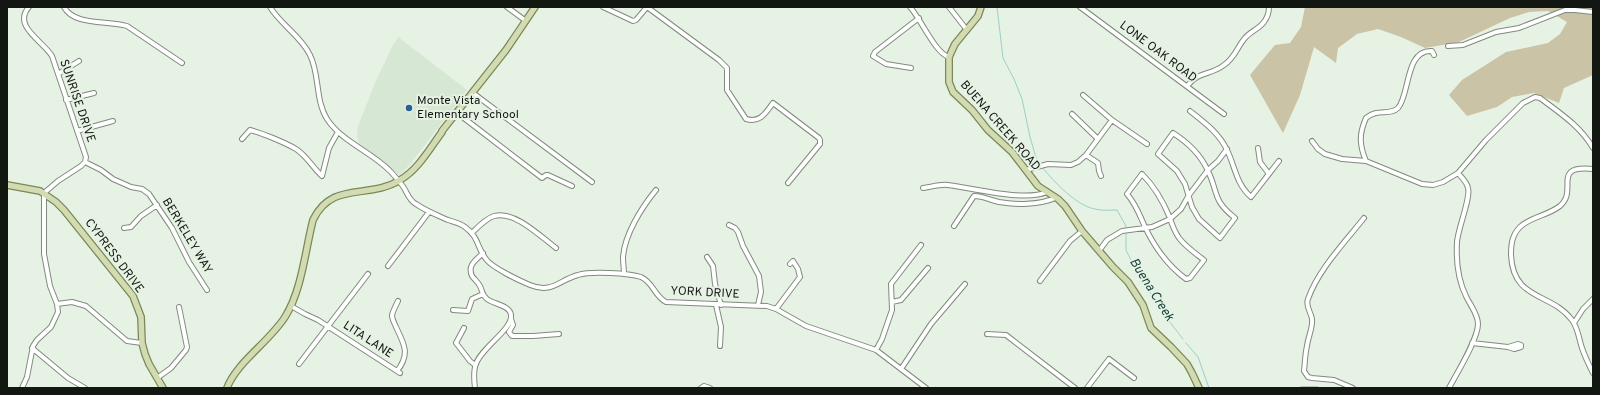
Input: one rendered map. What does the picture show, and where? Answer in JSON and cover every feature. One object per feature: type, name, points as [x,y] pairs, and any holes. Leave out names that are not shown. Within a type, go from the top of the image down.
[{"type":"main road","points":[[227,388],[234,374],[278,327],[291,306],[313,220],[320,207],[333,197],[380,188],[398,182],[408,175],[456,112],[473,93],[535,7]]},
{"type":"main road","points":[[948,58],[955,44],[978,16],[981,7]]},
{"type":"main road","name":"BUENA CREEK ROAD","points":[[948,58],[949,82],[953,92],[972,110],[988,130],[1012,152],[1038,186],[1065,206],[1082,231],[1132,287],[1142,305],[1151,328],[1187,364],[1199,388]]},
{"type":"main road","points":[[7,185],[44,193]]},
{"type":"main road","name":"CYPRESS DRIVE","points":[[44,193],[64,210],[132,296],[141,317],[142,343],[149,364],[163,388]]},
{"type":"street","name":"SUNRISE DRIVE","points":[[29,7],[24,15],[25,26],[28,31],[47,48],[52,56],[86,157],[85,162],[81,166],[58,181],[44,193]]},
{"type":"street","points":[[64,7],[66,12],[82,20],[118,23],[127,26],[182,63]]},
{"type":"street","name":"YORK DRIVE","points":[[270,7],[306,47],[313,64],[322,109],[328,120],[338,132],[390,171],[414,203],[429,212],[462,225],[472,233],[479,243],[486,261],[492,266],[530,285],[542,288],[557,285],[581,274],[624,274],[642,278],[651,284],[662,300],[666,302],[716,305],[758,305],[776,309],[806,326],[876,350],[926,388]]},
{"type":"street","points":[[507,7],[526,21]]},
{"type":"street","points":[[603,7],[633,21],[636,20],[647,7],[719,60],[727,68],[727,90],[746,119],[758,119],[764,115],[773,103],[819,138],[820,144],[788,183]]},
{"type":"street","points":[[910,7],[919,18],[941,53],[948,58]]},
{"type":"street","points":[[949,7],[967,30]]},
{"type":"street","name":"LONE OAK ROAD","points":[[1080,7],[1224,114]]},
{"type":"street","points":[[1187,86],[1197,75],[1215,70],[1231,60],[1244,38],[1264,23],[1269,7]]},
{"type":"street","points":[[1448,46],[1463,45],[1496,32],[1511,30],[1565,10],[1593,12]]},
{"type":"street","points":[[910,68],[886,64],[873,56],[875,52],[919,18]]},
{"type":"street","points":[[1366,161],[1360,146],[1366,118],[1375,112],[1391,112],[1397,109],[1402,101],[1410,70],[1418,57],[1425,52],[1432,51],[1434,55]]},
{"type":"street","points":[[58,74],[79,61]]},
{"type":"street","points":[[66,100],[94,93]]},
{"type":"street","points":[[473,93],[592,182]]},
{"type":"street","points":[[1083,95],[1112,120],[1147,144]]},
{"type":"street","points":[[1312,142],[1318,150],[1325,154],[1342,159],[1366,161],[1422,184],[1434,184],[1443,182],[1458,173],[1486,140],[1532,97],[1540,98],[1569,119],[1588,140],[1593,148]]},
{"type":"street","points":[[456,112],[542,178],[548,175],[572,186]]},
{"type":"street","points":[[1190,112],[1208,125],[1219,137],[1227,149],[1240,185],[1251,197],[1279,161]]},
{"type":"street","points":[[1072,114],[1098,139]]},
{"type":"street","points":[[1026,170],[1048,164],[1071,165],[1078,162],[1086,155],[1112,120]]},
{"type":"street","points":[[77,131],[112,121]]},
{"type":"street","points":[[242,139],[250,130],[297,149],[313,164],[322,176],[328,148],[338,132]]},
{"type":"street","points":[[1173,133],[1185,141],[1202,160],[1208,170],[1217,198],[1226,210],[1236,218],[1220,238],[1199,219],[1192,206],[1189,195],[1177,171],[1158,154],[1173,133]]},
{"type":"street","points":[[1258,148],[1260,162],[1269,174]]},
{"type":"street","points":[[1099,251],[1112,236],[1126,231],[1146,228],[1170,219],[1181,209],[1189,195],[1208,170],[1218,161],[1227,149]]},
{"type":"street","points":[[1086,155],[1098,163],[1098,169],[1102,176]]},
{"type":"street","name":"BERKELEY WAY","points":[[85,162],[101,170],[113,179],[131,187],[142,189],[149,194],[172,228],[189,262],[207,290]]},
{"type":"street","points":[[1593,169],[1576,169],[1570,172],[1567,178],[1567,193],[1563,203],[1546,215],[1525,223],[1515,233],[1512,240],[1512,265],[1514,273],[1532,294],[1554,304],[1574,323],[1582,348],[1593,373]]},
{"type":"street","points":[[1449,388],[1477,330],[1477,317],[1466,296],[1457,262],[1459,227],[1469,193],[1466,182],[1458,173]]},
{"type":"street","points":[[1142,174],[1155,187],[1178,237],[1186,246],[1204,260],[1190,278],[1186,279],[1174,270],[1166,261],[1146,228],[1135,204],[1127,194],[1142,174]]},
{"type":"street","points":[[923,188],[947,185],[1002,194],[1040,195],[1047,192]]},
{"type":"street","points":[[624,274],[624,255],[631,231],[643,208],[656,190]]},
{"type":"street","points":[[22,388],[27,377],[34,343],[49,330],[55,322],[58,312],[58,304],[51,290],[44,254],[44,193]]},
{"type":"street","points":[[954,226],[974,196],[999,202],[1028,203],[1045,202],[1055,198]]},
{"type":"street","points":[[124,228],[131,227],[141,216],[157,205]]},
{"type":"street","points":[[388,266],[429,212]]},
{"type":"street","points":[[472,233],[487,219],[500,215],[514,217],[556,248]]},
{"type":"street","points":[[1353,388],[1334,380],[1312,378],[1304,371],[1307,345],[1312,324],[1312,318],[1307,305],[1319,276],[1330,259],[1340,249],[1364,218]]},
{"type":"street","points":[[729,225],[735,228],[738,232],[743,246],[759,276],[761,292],[758,305]]},
{"type":"street","points":[[1040,281],[1070,241],[1082,231]]},
{"type":"street","points":[[876,350],[882,339],[892,310],[891,284],[921,245]]},
{"type":"street","points":[[483,253],[472,262],[470,270],[483,294],[490,301],[510,312],[512,325],[508,332],[512,336],[559,334]]},
{"type":"street","points":[[707,257],[713,266],[715,284],[721,305]]},
{"type":"street","points":[[776,309],[800,277],[798,269],[793,261],[790,264]]},
{"type":"street","points":[[892,302],[901,300],[928,268]]},
{"type":"street","points":[[327,326],[368,274]]},
{"type":"street","points":[[901,369],[931,324],[965,284]]},
{"type":"street","points":[[453,310],[468,311],[472,299],[483,294]]},
{"type":"street","points":[[1574,323],[1578,316],[1593,299]]},
{"type":"street","name":"LITA LANE","points":[[291,306],[327,326],[399,372],[406,356],[392,315],[398,301]]},
{"type":"street","points":[[58,304],[72,302],[86,306],[127,341],[142,343]]},
{"type":"street","points":[[716,305],[720,320],[720,346]]},
{"type":"street","points":[[157,378],[171,368],[186,350],[186,340],[180,307]]},
{"type":"street","points":[[475,388],[475,365],[483,352],[509,325],[511,319]]},
{"type":"street","name":"LITA LANE","points":[[299,364],[324,334],[327,326]]},
{"type":"street","points":[[464,328],[456,343],[475,365]]},
{"type":"street","points":[[987,334],[1006,335],[1075,388]]},
{"type":"street","points":[[1472,343],[1508,347]]},
{"type":"street","points":[[32,348],[68,378],[85,388]]},
{"type":"street","points":[[1087,388],[1109,359],[1134,378]]},
{"type":"street","points":[[701,388],[704,386],[710,388]]},
{"type":"shaded area","points":[[1305,7],[1593,7],[1593,75],[1564,88],[1559,103],[1534,93],[1512,97],[1497,107],[1467,116],[1449,95],[1462,80],[1506,52],[1548,43],[1560,34],[1567,22],[1548,11],[1529,12],[1510,18],[1459,42],[1425,48],[1401,37],[1378,29],[1357,34],[1338,48],[1336,63],[1314,47],[1300,95],[1283,133],[1250,75],[1275,45],[1290,43],[1301,27]]},
{"type":"shaded area","name":"Monte Vista Elementary School","points":[[398,37],[467,90],[411,163],[402,173],[398,174],[359,143],[357,136],[358,126],[375,83]]},
{"type":"waterway","name":"Buena Creek","points":[[997,7],[1003,58],[1022,99],[1030,137],[1039,164]]},
{"type":"waterway","name":"Buena Creek","points":[[1043,168],[1066,193],[1088,207],[1098,210],[1117,210],[1126,226],[1126,229]]},
{"type":"waterway","name":"Buena Creek","points":[[1126,232],[1126,250],[1134,266],[1162,312],[1183,339]]},
{"type":"waterway","name":"Buena Creek","points":[[1186,343],[1198,357],[1209,388]]},
{"type":"railway","points":[[1301,388],[1318,388]]},
{"type":"place","name":"Monte Vista Elementary School","points":[[409,108]]}]
